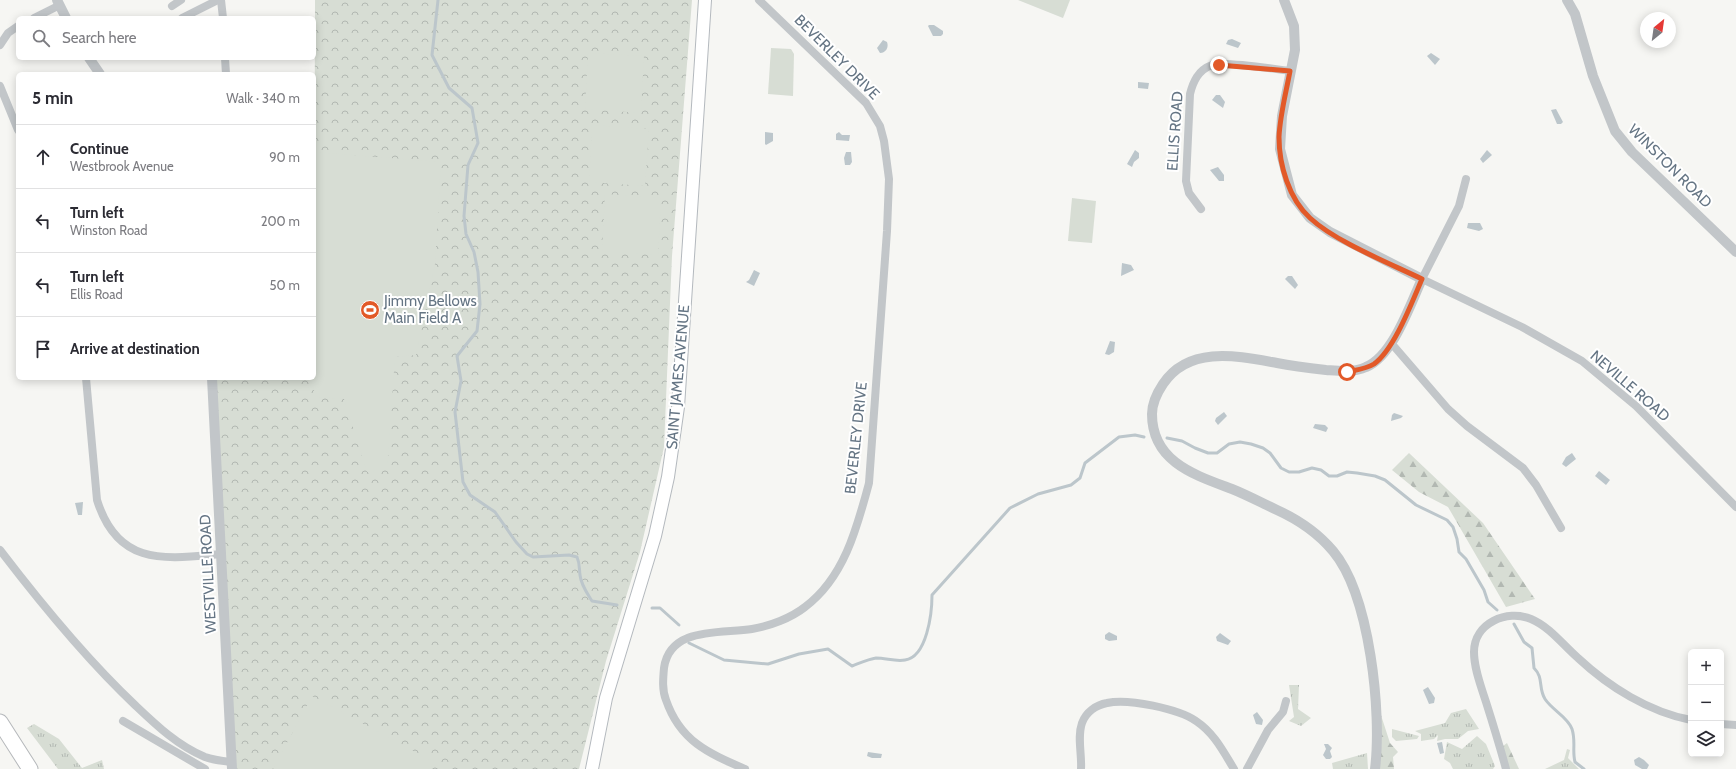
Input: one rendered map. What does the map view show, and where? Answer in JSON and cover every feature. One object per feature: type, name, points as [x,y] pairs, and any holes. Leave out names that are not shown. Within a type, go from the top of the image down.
[{"type":"highway","points":[[0,722],[30,769]]},
{"type":"main road","name":"SAINT JAMES AVENUE","points":[[592,769],[606,698],[655,536],[668,477],[678,407],[705,0]]},
{"type":"street","points":[[172,6],[181,0]]},
{"type":"street","points":[[186,16],[218,0]]},
{"type":"street","points":[[221,0],[223,16]]},
{"type":"street","name":"BEVERLEY DRIVE","points":[[745,769],[702,749],[682,731],[672,716],[665,698],[662,680],[665,663],[672,647],[683,639],[703,634],[753,629],[783,620],[804,608],[818,596],[842,563],[861,512],[869,483],[887,231],[889,179],[887,157],[880,126],[866,103],[759,0]]},
{"type":"street","points":[[1284,0],[1294,26],[1295,50],[1279,136],[1282,160],[1292,195],[1310,218],[1330,232],[1422,279]]},
{"type":"street","name":"WINSTON ROAD","points":[[1567,0],[1575,14],[1592,76],[1615,131],[1632,152],[1736,252]]},
{"type":"street","points":[[37,16],[58,3],[65,16]]},
{"type":"street","points":[[0,45],[8,33],[16,27]]},
{"type":"street","points":[[90,60],[99,72]]},
{"type":"street","points":[[225,60],[226,72]]},
{"type":"street","name":"ELLIS ROAD","points":[[1201,209],[1189,193],[1186,181],[1190,94],[1193,82],[1199,73],[1214,65],[1290,71]]},
{"type":"street","points":[[0,86],[16,125]]},
{"type":"street","points":[[1375,769],[1378,736],[1375,692],[1369,649],[1360,605],[1346,571],[1338,558],[1321,538],[1304,523],[1242,494],[1182,469],[1160,445],[1152,428],[1152,410],[1156,395],[1167,378],[1181,366],[1198,358],[1233,356],[1301,368],[1347,372],[1364,368],[1374,363],[1392,344],[1422,279],[1459,206],[1466,179]]},
{"type":"street","name":"NEVILLE ROAD","points":[[1422,279],[1522,326],[1582,361],[1636,406],[1736,507]]},
{"type":"street","points":[[1392,344],[1448,409],[1467,426],[1523,468],[1536,485],[1561,528]]},
{"type":"street","points":[[86,380],[97,500],[103,518],[112,533],[127,545],[142,554],[160,558],[222,554]]},
{"type":"street","name":"WESTVILLE ROAD","points":[[212,380],[232,765]]},
{"type":"street","points":[[0,550],[77,646],[156,725],[173,738],[205,757],[232,765]]},
{"type":"street","points":[[1506,769],[1478,677],[1474,652],[1476,639],[1484,627],[1502,617],[1520,616],[1538,622],[1586,666],[1622,692],[1675,716],[1688,719]]},
{"type":"street","points":[[1247,769],[1268,730],[1283,712],[1286,701]]},
{"type":"street","points":[[1081,769],[1082,723],[1091,710],[1099,705],[1116,702],[1175,711],[1196,721],[1208,730],[1234,769]]},
{"type":"street","points":[[123,721],[205,769]]},
{"type":"street","points":[[1724,724],[1736,725]]},
{"type":"green space","points":[[315,0],[692,0],[672,256],[664,447],[640,552],[606,661],[579,769],[234,769],[216,380],[316,380]]},
{"type":"green space","points":[[1018,0],[1070,0],[1063,18]]},
{"type":"green space","points":[[771,48],[791,49],[794,54],[793,96],[768,94]]},
{"type":"green space","points":[[588,53],[644,56],[641,113],[585,109]]},
{"type":"green space","points":[[592,125],[649,129],[645,186],[589,182]]},
{"type":"green space","name":"Jimmy Bellows Main Field A","points":[[316,152],[441,162],[435,264],[416,355],[395,357],[387,469],[367,472],[344,399],[318,397],[307,380],[316,380]]},
{"type":"green space","points":[[605,194],[661,198],[658,255],[602,251]]},
{"type":"green space","points":[[1072,198],[1096,201],[1092,243],[1068,241]]},
{"type":"green space","points":[[1409,453],[1483,523],[1535,599],[1506,607],[1448,507],[1419,492],[1392,470]]},
{"type":"green space","points":[[1289,685],[1299,685],[1298,709],[1311,718],[1301,726],[1289,721],[1294,717]]},
{"type":"green space","points":[[312,696],[434,762],[430,769],[273,769]]},
{"type":"green space","points":[[1379,709],[1390,743],[1398,752],[1393,757],[1394,769],[1378,769]]},
{"type":"green space","points":[[1466,709],[1479,729],[1468,731],[1458,739],[1445,739],[1437,741],[1438,735],[1434,739],[1421,741],[1421,734],[1415,731],[1445,723],[1451,713]]},
{"type":"green space","points":[[34,724],[59,739],[82,768],[102,760],[104,769],[58,769],[27,728]]},
{"type":"green space","points":[[1392,729],[1419,736],[1417,739],[1396,741],[1392,737]]},
{"type":"green space","points":[[1477,736],[1486,744],[1495,766],[1493,769],[1453,769],[1450,763],[1444,759],[1447,742],[1462,749]]},
{"type":"green space","points":[[1507,743],[1519,769],[1509,769],[1503,746]]},
{"type":"green space","points":[[1567,749],[1570,750],[1568,758],[1579,769],[1545,769],[1564,760]]},
{"type":"green space","points":[[1367,753],[1368,769],[1333,769],[1332,763]]},
{"type":"shaded area","points":[[934,25],[943,31],[943,34],[941,36],[933,36],[928,26]]},
{"type":"shaded area","points":[[1232,39],[1241,43],[1238,48],[1226,44],[1228,40]]},
{"type":"shaded area","points":[[883,40],[888,44],[885,51],[880,53],[877,48]]},
{"type":"shaded area","points":[[1431,53],[1440,59],[1435,65],[1427,56]]},
{"type":"shaded area","points":[[1138,82],[1149,83],[1148,89],[1138,88]]},
{"type":"shaded area","points":[[1216,95],[1220,95],[1225,102],[1223,108],[1212,100]]},
{"type":"shaded area","points":[[1556,109],[1563,122],[1561,124],[1557,124],[1551,110]]},
{"type":"shaded area","points":[[765,132],[773,133],[773,141],[766,145],[765,144]]},
{"type":"shaded area","points":[[839,132],[842,135],[850,135],[849,141],[836,140],[836,134]]},
{"type":"shaded area","points":[[1135,150],[1139,153],[1139,158],[1134,162],[1132,167],[1127,164]]},
{"type":"shaded area","points":[[1487,150],[1492,155],[1483,163],[1480,159]]},
{"type":"shaded area","points":[[846,152],[851,152],[852,162],[850,165],[845,165],[844,158]]},
{"type":"shaded area","points":[[1218,167],[1224,175],[1224,181],[1219,181],[1210,170]]},
{"type":"shaded area","points":[[1468,223],[1480,223],[1483,229],[1479,231],[1467,228]]},
{"type":"shaded area","points":[[1122,263],[1131,265],[1134,270],[1121,276]]},
{"type":"shaded area","points":[[754,270],[760,273],[754,286],[746,282],[749,280]]},
{"type":"shaded area","points":[[1288,276],[1292,276],[1298,285],[1295,289],[1285,279]]},
{"type":"shaded area","points":[[1110,341],[1115,342],[1114,352],[1109,355],[1105,354]]},
{"type":"shaded area","points":[[1224,412],[1227,416],[1218,425],[1215,421],[1216,418]]},
{"type":"shaded area","points":[[1394,413],[1403,416],[1391,421]]},
{"type":"shaded area","points":[[1315,424],[1325,425],[1328,428],[1326,432],[1313,428]]},
{"type":"shaded area","points":[[1572,453],[1576,459],[1566,467],[1562,464],[1566,457]]},
{"type":"shaded area","points":[[1599,471],[1610,480],[1606,485],[1595,476]]},
{"type":"shaded area","points":[[83,502],[82,515],[78,515],[75,503]]},
{"type":"shaded area","points":[[1109,632],[1117,636],[1117,640],[1109,641],[1105,639],[1105,635]]},
{"type":"shaded area","points":[[1220,633],[1231,641],[1228,645],[1217,641],[1216,637]]},
{"type":"shaded area","points":[[1428,687],[1435,698],[1434,703],[1429,704],[1423,690]]},
{"type":"shaded area","points":[[1257,712],[1263,720],[1262,725],[1256,724],[1253,715]]},
{"type":"shaded area","points":[[1442,742],[1444,753],[1440,754],[1437,743]]},
{"type":"shaded area","points":[[1324,744],[1328,744],[1332,748],[1330,751],[1332,757],[1330,759],[1326,759],[1323,755],[1326,749]]},
{"type":"shaded area","points":[[868,752],[882,754],[881,758],[872,758],[867,756]]},
{"type":"shaded area","points":[[1639,757],[1649,765],[1647,769],[1642,769],[1635,765],[1634,760]]},
{"type":"waterway","points":[[438,0],[432,55],[449,88],[472,108],[478,143],[468,165],[464,216],[466,234],[474,252],[478,272],[480,304],[477,331],[457,356],[461,381],[455,412],[463,482],[470,495],[495,512],[516,542],[527,554],[533,557],[569,555],[577,557],[584,589],[592,601],[617,605]]},
{"type":"waterway","points":[[689,643],[724,660],[768,664],[799,654],[828,649],[852,666],[876,658],[905,660],[912,657],[918,651],[927,633],[931,612],[932,595],[1010,508],[1038,494],[1071,485],[1080,478],[1085,463],[1119,437],[1135,435],[1144,437]]},
{"type":"waterway","points":[[1167,438],[1182,441],[1208,453],[1217,453],[1229,444],[1240,442],[1251,444],[1263,448],[1270,453],[1281,468],[1289,472],[1299,472],[1312,468],[1321,470],[1329,476],[1337,476],[1347,472],[1375,476],[1385,480],[1416,505],[1447,520],[1453,527],[1459,552],[1466,559],[1484,590],[1488,602],[1497,610]]},
{"type":"waterway","points":[[652,608],[660,608],[679,625]]},
{"type":"waterway","points":[[1514,624],[1524,642],[1532,648],[1534,668],[1539,676],[1545,699],[1564,717],[1572,729],[1575,762],[1584,769]]},
{"type":"place","name":"Jimmy Bellows Main Field A","points":[[370,310]]},
{"type":"route","points":[[1219,65],[1246,66],[1290,71],[1279,136],[1283,165],[1292,195],[1310,218],[1330,232],[1422,279],[1392,344],[1382,357],[1364,368],[1347,372]]}]
